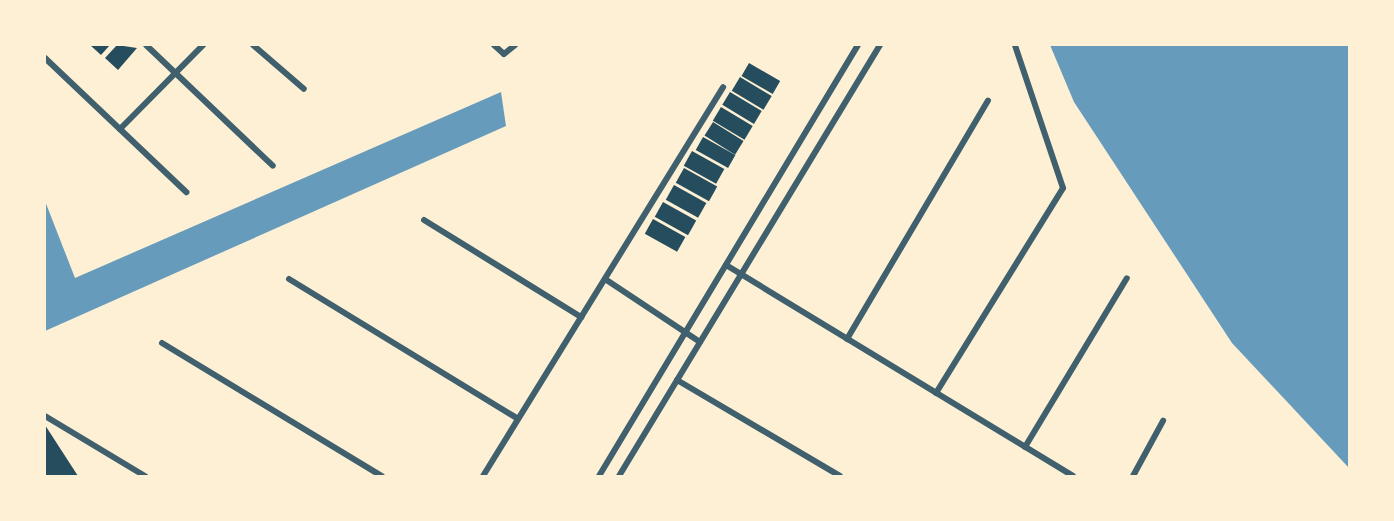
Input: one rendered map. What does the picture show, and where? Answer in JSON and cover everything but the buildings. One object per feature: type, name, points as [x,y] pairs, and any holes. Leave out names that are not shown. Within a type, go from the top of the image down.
[{"type":"street","points":[[146,45],[273,165]]},
{"type":"street","points":[[120,129],[203,45]]},
{"type":"street","points":[[253,45],[304,89]]},
{"type":"street","points":[[494,45],[504,54],[515,45]]},
{"type":"street","points":[[599,476],[858,45]]},
{"type":"street","points":[[619,476],[880,45]]},
{"type":"street","points":[[936,393],[1063,188],[1015,45]]},
{"type":"street","points":[[45,58],[186,192]]},
{"type":"street","points":[[483,476],[723,87]]},
{"type":"street","points":[[848,339],[988,101]]},
{"type":"street","points":[[424,220],[581,317]]},
{"type":"street","points":[[726,265],[1073,476]]},
{"type":"street","points":[[1025,447],[1127,278]]},
{"type":"street","points":[[289,279],[518,419]]},
{"type":"street","points":[[604,279],[700,342]]},
{"type":"street","points":[[162,343],[382,476]]},
{"type":"street","points":[[677,380],[840,476]]},
{"type":"street","points":[[45,416],[145,476]]},
{"type":"street","points":[[1133,476],[1163,421]]},
{"type":"water","points":[[1050,45],[1349,45],[1349,468],[1232,343],[1074,102]]},
{"type":"water","points":[[501,92],[506,126],[45,331],[45,201],[75,278]]}]
